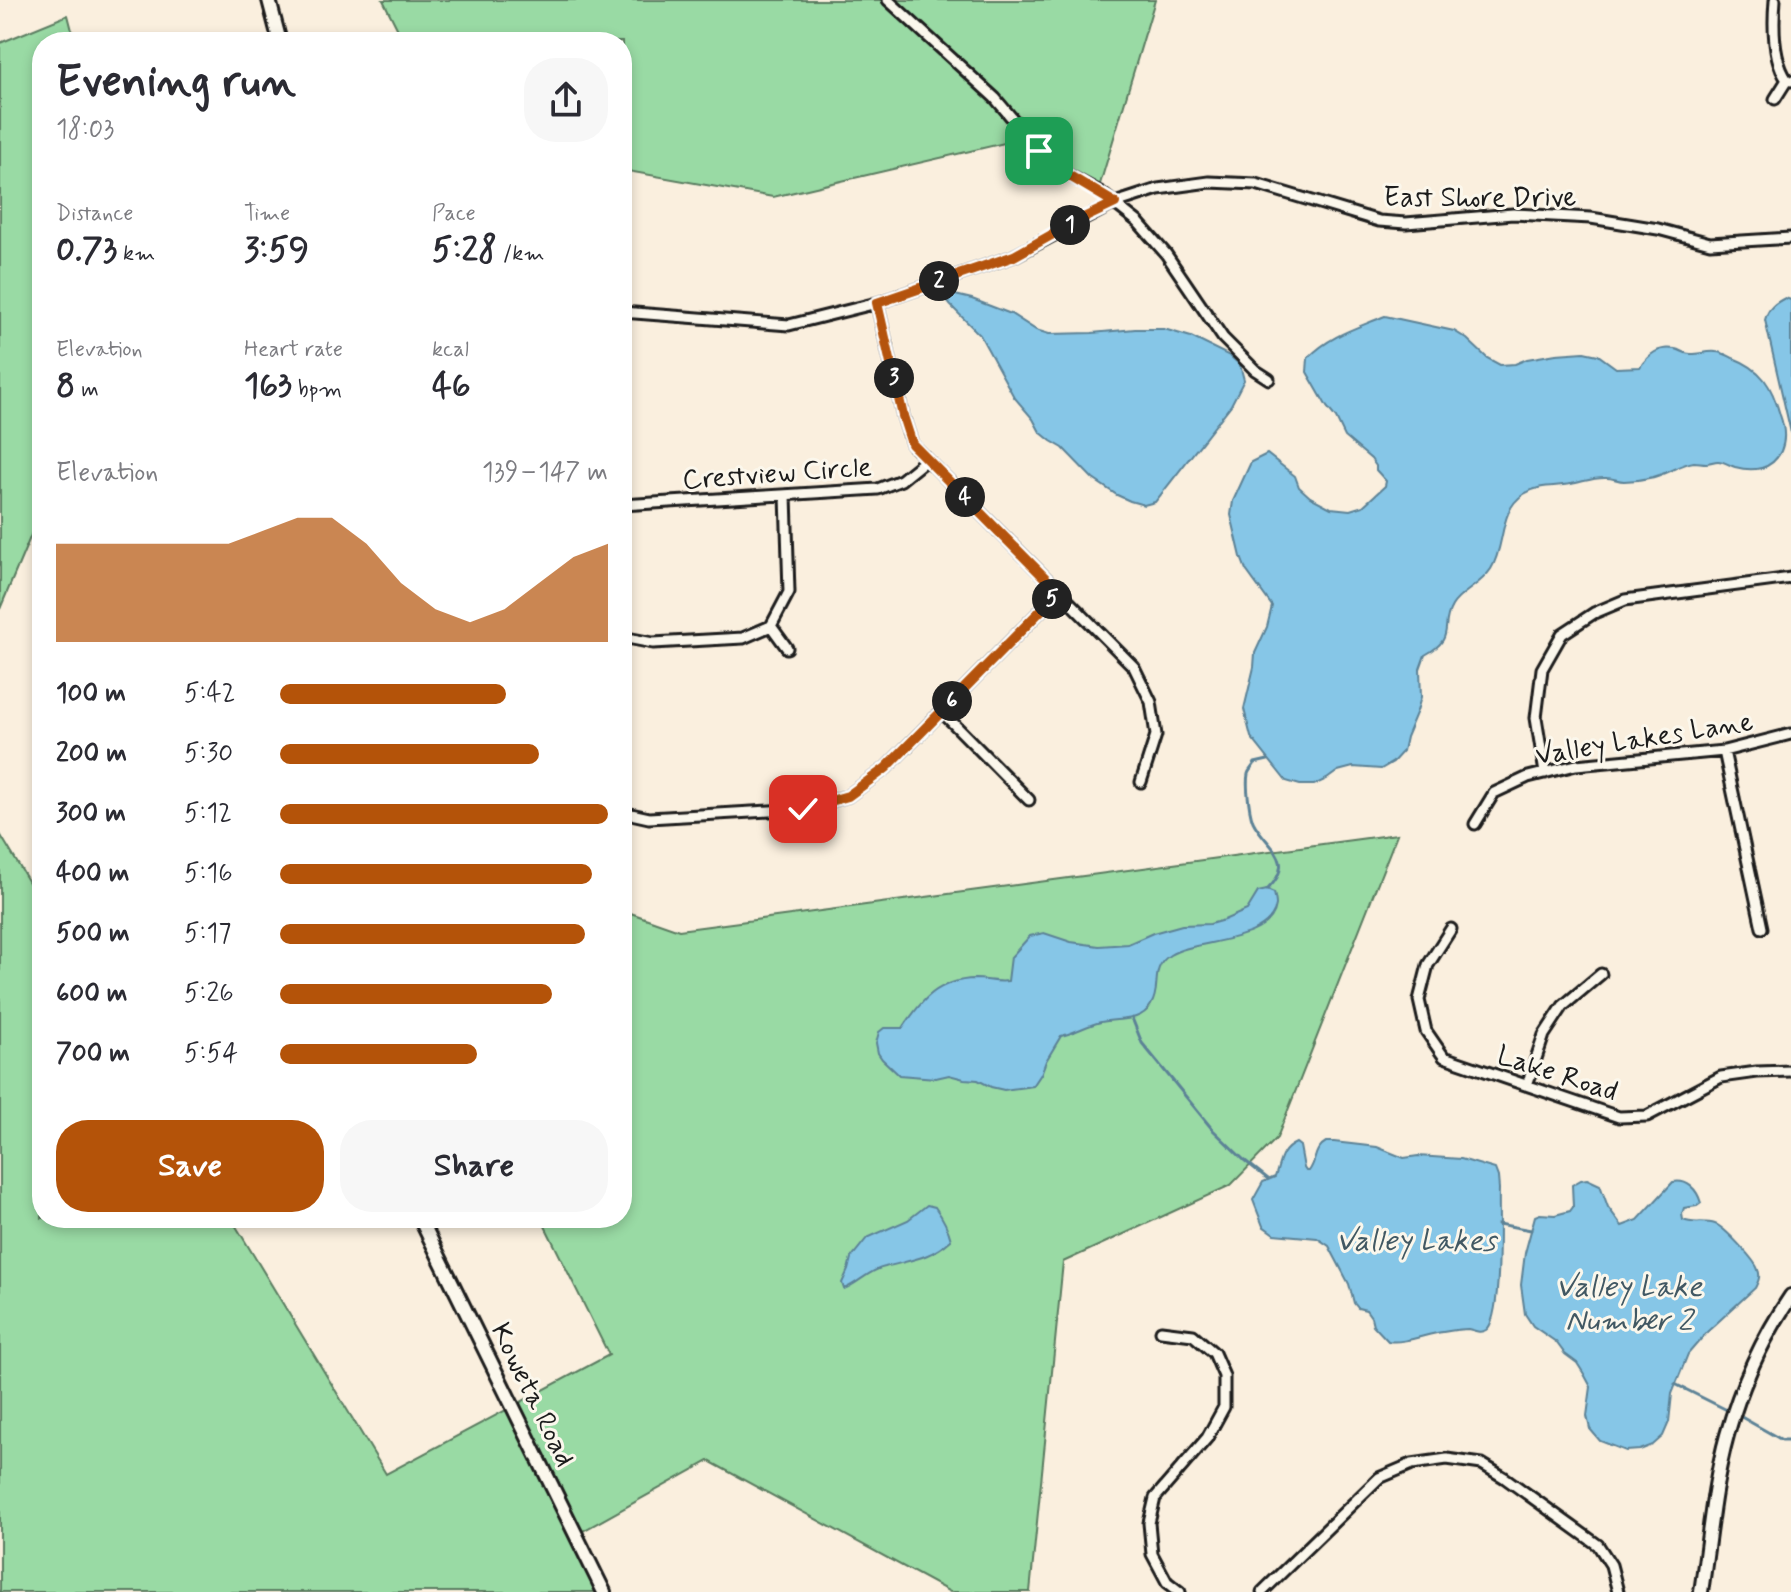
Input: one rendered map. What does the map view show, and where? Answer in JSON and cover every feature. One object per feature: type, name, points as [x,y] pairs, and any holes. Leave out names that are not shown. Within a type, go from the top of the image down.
[{"type":"street","points":[[269,0],[277,32]]},
{"type":"street","points":[[888,0],[995,98],[1050,163],[1115,203],[1138,222],[1166,254],[1223,338],[1255,370],[1269,379]]},
{"type":"street","points":[[1775,0],[1777,58],[1781,71],[1789,81],[1775,99]]},
{"type":"street","name":"East Shore Drive","points":[[632,313],[789,325],[877,303],[1014,256],[1115,203],[1158,189],[1209,182],[1256,184],[1379,221],[1406,223],[1513,214],[1591,218],[1658,229],[1710,243],[1791,238]]},
{"type":"street","points":[[877,303],[912,444],[1134,667],[1151,702],[1156,735],[1141,782]]},
{"type":"street","name":"Crestview Circle","points":[[632,504],[878,489],[901,480],[927,459]]},
{"type":"street","points":[[632,639],[653,643],[743,638],[771,626],[789,592],[786,495]]},
{"type":"street","points":[[1545,773],[1536,718],[1542,669],[1562,634],[1594,613],[1625,600],[1791,578]]},
{"type":"street","points":[[632,814],[649,818],[803,809],[848,796],[886,768],[1059,592]]},
{"type":"street","points":[[771,626],[787,648]]},
{"type":"street","points":[[941,711],[1029,800]]},
{"type":"street","name":"Valley Lakes Lane","points":[[1475,824],[1494,793],[1528,777],[1576,765],[1724,751],[1791,734]]},
{"type":"street","points":[[1724,751],[1762,928]]},
{"type":"street","name":"Lake Road","points":[[1451,929],[1428,965],[1419,1000],[1426,1031],[1444,1057],[1619,1117],[1647,1116],[1721,1077],[1791,1071]]},
{"type":"street","points":[[1527,1085],[1544,1035],[1563,1006],[1601,974]]},
{"type":"street","name":"Koweta Road","points":[[425,1228],[604,1592]]},
{"type":"street","points":[[1701,1592],[1718,1473],[1733,1413],[1756,1356],[1791,1296]]},
{"type":"street","points":[[1161,1331],[1193,1335],[1214,1353],[1224,1376],[1224,1407],[1207,1438],[1155,1498],[1149,1523],[1152,1554],[1167,1582],[1180,1592]]},
{"type":"street","points":[[1262,1592],[1379,1478],[1412,1464],[1447,1459],[1482,1464],[1598,1545],[1611,1565],[1618,1592]]},
{"type":"green space","points":[[383,0],[1155,0],[1098,191],[1070,180],[1030,137],[773,197],[632,172],[632,32],[399,32]]},
{"type":"green space","points":[[68,15],[72,32],[32,32],[32,533],[0,609],[0,43]]},
{"type":"green space","points":[[0,834],[32,887],[32,1228],[237,1228],[386,1474],[609,1355],[546,1228],[632,1228],[632,914],[679,930],[1397,834],[1277,1138],[1231,1185],[1063,1262],[1030,1592],[950,1592],[709,1461],[574,1536],[601,1592],[0,1592]]},
{"type":"water","points":[[951,294],[1011,314],[1036,330],[1049,334],[1164,329],[1191,337],[1230,356],[1240,365],[1244,380],[1231,405],[1155,502],[1144,505],[1130,501],[1093,479],[1063,448],[1040,432],[1014,397],[980,335],[950,305],[947,300]]},
{"type":"water","points":[[1785,298],[1791,300],[1791,433],[1765,320],[1772,306]]},
{"type":"water","points":[[1385,316],[1454,331],[1500,365],[1584,352],[1598,355],[1616,368],[1640,367],[1651,355],[1664,349],[1690,354],[1722,353],[1751,367],[1764,380],[1781,419],[1784,442],[1773,462],[1761,468],[1742,469],[1718,461],[1694,462],[1643,479],[1624,481],[1598,478],[1541,487],[1524,494],[1516,501],[1506,519],[1491,569],[1452,606],[1441,643],[1425,655],[1420,669],[1421,697],[1403,751],[1381,769],[1353,767],[1338,771],[1314,785],[1300,785],[1286,781],[1251,737],[1244,709],[1255,653],[1267,627],[1272,606],[1246,570],[1241,557],[1231,515],[1233,501],[1251,462],[1267,454],[1295,476],[1299,487],[1310,497],[1331,508],[1350,510],[1363,506],[1385,486],[1386,481],[1371,459],[1345,437],[1307,372],[1308,358],[1325,343]]},
{"type":"water","points":[[1267,890],[1274,893],[1276,905],[1271,918],[1261,927],[1247,934],[1170,955],[1160,966],[1156,992],[1146,1011],[1129,1019],[1101,1022],[1061,1036],[1033,1086],[1004,1090],[978,1080],[949,1075],[936,1078],[899,1075],[878,1053],[876,1043],[879,1032],[884,1028],[903,1028],[924,1000],[941,987],[962,980],[1008,981],[1011,957],[1030,936],[1044,933],[1071,942],[1099,946],[1128,944],[1182,925],[1224,920],[1247,910],[1258,892]]},
{"type":"water","name":"Valley Lakes","points":[[1326,1142],[1377,1147],[1404,1158],[1461,1159],[1495,1169],[1499,1189],[1497,1287],[1495,1307],[1486,1330],[1461,1329],[1388,1341],[1373,1325],[1366,1310],[1354,1303],[1349,1284],[1329,1246],[1317,1238],[1274,1234],[1263,1226],[1253,1200],[1263,1182],[1275,1177],[1284,1153],[1296,1143],[1300,1146],[1304,1168],[1309,1171],[1319,1148]]},
{"type":"water","name":"Valley Lake Number 2","points":[[1587,1179],[1600,1185],[1608,1207],[1622,1226],[1638,1220],[1673,1182],[1687,1184],[1697,1193],[1701,1203],[1684,1208],[1683,1220],[1719,1226],[1746,1252],[1759,1272],[1755,1288],[1688,1354],[1672,1394],[1669,1422],[1663,1436],[1653,1445],[1640,1450],[1626,1451],[1600,1441],[1590,1429],[1587,1416],[1591,1387],[1584,1374],[1577,1363],[1556,1342],[1533,1326],[1525,1314],[1521,1285],[1525,1253],[1535,1216],[1570,1211],[1573,1207],[1572,1185]]},
{"type":"water","points":[[927,1205],[938,1211],[951,1240],[927,1255],[874,1271],[844,1289],[842,1283],[851,1258],[867,1238],[908,1220]]},
{"type":"waterway","points":[[1267,890],[1276,880],[1280,863],[1253,821],[1247,785],[1248,774],[1255,763],[1268,760]]},
{"type":"waterway","points":[[1132,1018],[1142,1043],[1213,1130],[1268,1179]]},
{"type":"waterway","points":[[1498,1224],[1531,1230]]},
{"type":"waterway","points":[[1675,1384],[1729,1411]]},
{"type":"waterway","points":[[1736,1414],[1782,1440],[1791,1440]]},
{"type":"route","points":[[803,809],[848,796],[886,768],[1059,592],[912,444],[877,303],[1014,256],[1115,203],[1063,172],[1039,151]]}]
